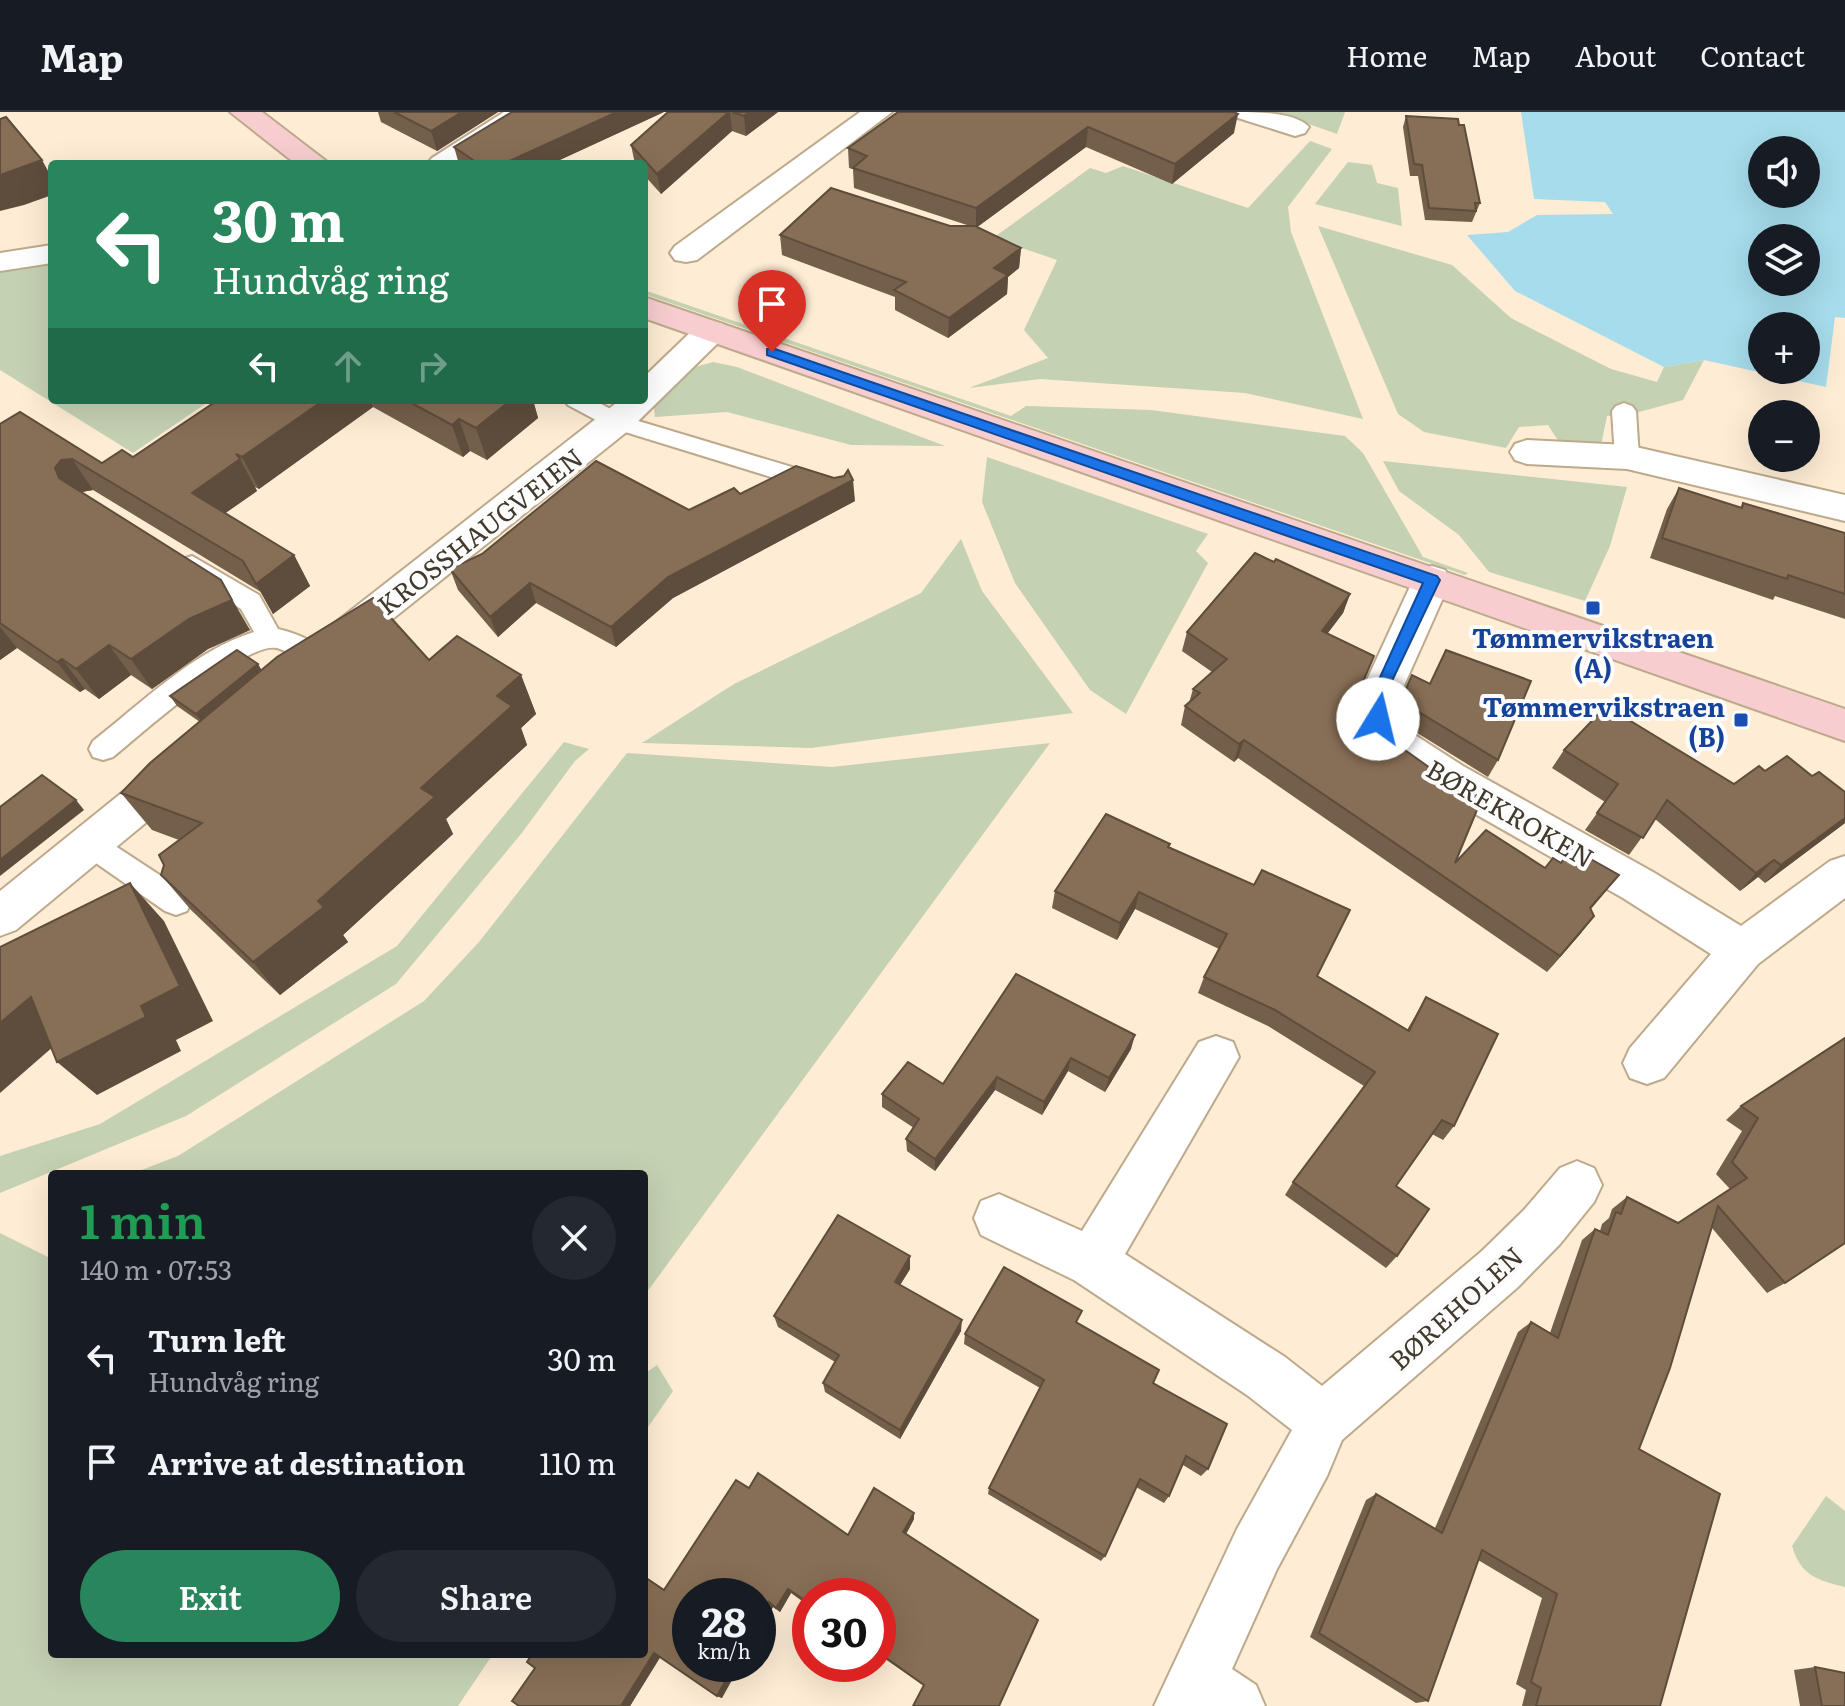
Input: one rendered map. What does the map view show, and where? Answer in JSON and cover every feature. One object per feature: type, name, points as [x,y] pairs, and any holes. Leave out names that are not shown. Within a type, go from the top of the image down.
[{"type":"main road","points":[[244,112],[310,160]]},
{"type":"main road","points":[[648,308],[1845,725]]},
{"type":"street","points":[[448,160],[524,112]]},
{"type":"street","points":[[686,253],[878,112]]},
{"type":"street","points":[[1248,112],[1295,127]]},
{"type":"street","points":[[787,180],[817,190]]},
{"type":"street","points":[[0,262],[48,255]]},
{"type":"street","name":"KROSSHAUGVEIEN","points":[[648,392],[711,331]]},
{"type":"street","name":"KROSSHAUGVEIEN","points":[[304,668],[634,406]]},
{"type":"street","points":[[1527,452],[1627,457],[1845,508]]},
{"type":"street","name":"BØREKROKEN","points":[[1432,580],[1374,708],[1390,739],[1448,778],[1638,885],[1742,950]]},
{"type":"street","points":[[0,917],[209,746]]},
{"type":"street","points":[[1647,1063],[1742,950],[1845,874]]},
{"type":"street","points":[[1092,1262],[1216,1057]]},
{"type":"street","name":"BØREHOLEN","points":[[1205,1698],[1257,1549],[1308,1457],[1323,1421],[1500,1269],[1542,1227],[1577,1185]]},
{"type":"street","points":[[999,1218],[1092,1262],[1266,1376],[1323,1421]]},
{"type":"lane","points":[[634,406],[836,488]]},
{"type":"lane","points":[[1624,411],[1627,457]]},
{"type":"lane","points":[[103,749],[239,647],[270,638],[250,602],[171,552]]},
{"type":"lane","name":"KROSSHAUGVEIEN","points":[[270,638],[283,640],[304,668]]},
{"type":"lane","points":[[90,844],[176,902]]},
{"type":"green space","points":[[1275,112],[1345,112],[1337,134]]},
{"type":"green space","points":[[1310,141],[1332,149],[1288,207],[1291,232],[1363,419],[1245,393],[1040,379],[969,388],[1048,358],[1024,330],[1057,260],[993,238],[1090,168],[1106,173],[1123,166],[1248,208]]},
{"type":"green space","points":[[1348,162],[1372,165],[1377,183],[1398,188],[1402,226],[1315,204]]},
{"type":"green space","points":[[1318,226],[1452,265],[1511,318],[1611,369],[1657,382],[1664,367],[1704,360],[1683,400],[1628,415],[1607,416],[1601,445],[1561,445],[1548,425],[1519,427],[1506,448],[1424,432],[1398,414]]},
{"type":"green space","points":[[48,259],[48,400],[0,370],[0,267]]},
{"type":"green space","points":[[648,291],[1011,416],[1026,406],[1151,410],[1345,436],[1363,453],[1423,557],[1468,573],[1465,575],[648,295]]},
{"type":"green space","points":[[713,362],[737,367],[945,446],[851,445],[727,412],[655,417],[653,399],[695,367]]},
{"type":"green space","points":[[54,404],[205,404],[133,453]]},
{"type":"green space","points":[[987,457],[1208,534],[1196,551],[1208,563],[1126,714],[1090,690],[1015,583],[982,502]]},
{"type":"green space","points":[[1383,461],[1627,487],[1610,546],[1585,601],[1489,572],[1459,535],[1399,491]]},
{"type":"green space","points":[[961,539],[982,591],[1073,713],[811,748],[642,743],[734,684],[921,593]]},
{"type":"green space","points":[[564,742],[589,749],[575,761],[521,834],[396,984],[186,1116],[56,1170],[48,1170],[48,1173],[0,1193],[0,1156],[100,1124],[397,946]]},
{"type":"green space","points":[[1050,743],[648,1291],[648,1170],[141,1170],[178,1156],[424,1001],[479,942],[627,753],[832,767]]},
{"type":"green space","points":[[0,1233],[48,1257],[48,1658],[490,1658],[458,1706],[0,1706]]},
{"type":"green space","points":[[657,1365],[673,1391],[648,1427],[648,1371]]},
{"type":"green space","points":[[1826,1496],[1845,1511],[1845,1587],[1811,1575],[1800,1564],[1792,1546]]},
{"type":"water","points":[[1521,112],[1845,112],[1845,318],[1835,317],[1826,387],[1812,384],[1820,384],[1820,312],[1748,312],[1748,370],[1704,360],[1664,367],[1515,291],[1467,235],[1508,232],[1537,215],[1613,214],[1605,202],[1534,199]]},
{"type":"building","points":[[394,112],[462,112],[431,131]]},
{"type":"building","points":[[512,112],[617,112],[512,160],[473,160],[454,147]]},
{"type":"building","points":[[668,112],[729,112],[657,174],[648,160],[631,145]]},
{"type":"building","points":[[898,112],[1238,114],[1175,164],[1088,127],[976,208],[853,168],[867,156],[848,148]]},
{"type":"building","points":[[1406,116],[1458,119],[1459,125],[1464,125],[1480,203],[1475,203],[1476,211],[1429,208],[1422,165],[1414,164]]},
{"type":"building","points":[[6,117],[42,160],[0,175],[0,119]]},
{"type":"building","points":[[831,188],[950,226],[975,226],[1021,248],[994,268],[1008,275],[949,318],[894,290],[906,282],[780,235]]},
{"type":"building","points":[[212,404],[318,404],[242,457],[236,454],[240,459],[192,493],[294,555],[256,584],[243,561],[72,459],[61,460],[55,468],[59,478],[221,580],[232,600],[189,619],[131,659],[109,645],[76,669],[62,659],[57,662],[0,623],[0,424],[20,412],[102,463],[122,450],[133,457]]},
{"type":"building","points":[[413,404],[506,404],[476,428],[459,419],[452,425]]},
{"type":"building","points":[[596,461],[689,510],[734,488],[740,494],[796,466],[834,478],[844,476],[848,470],[853,480],[668,577],[611,627],[530,583],[490,617],[450,569],[482,554]]},
{"type":"building","points":[[1679,488],[1742,508],[1743,503],[1845,533],[1845,594],[1788,575],[1787,579],[1662,538]]},
{"type":"building","points":[[1255,553],[1274,562],[1276,559],[1350,594],[1322,631],[1374,656],[1359,691],[1381,733],[1440,775],[1482,798],[1455,863],[1486,830],[1545,868],[1553,858],[1561,863],[1571,848],[1619,875],[1590,908],[1594,916],[1560,956],[1244,740],[1239,744],[1185,706],[1200,693],[1193,689],[1227,659],[1187,632]]},
{"type":"building","points":[[373,598],[429,660],[457,636],[521,675],[497,696],[512,706],[421,788],[435,797],[318,901],[324,907],[253,962],[161,875],[164,865],[159,855],[202,823],[121,793],[150,763],[277,657]]},
{"type":"building","points":[[237,650],[258,664],[196,714],[170,696]]},
{"type":"building","points":[[1446,650],[1531,681],[1498,760],[1414,709],[1405,691],[1412,675],[1430,684]]},
{"type":"building","points":[[1606,706],[1734,784],[1759,766],[1765,771],[1787,756],[1812,776],[1819,772],[1845,792],[1845,818],[1781,865],[1774,860],[1756,873],[1667,800],[1643,838],[1597,813],[1618,784],[1564,750]]},
{"type":"building","points":[[42,775],[76,800],[0,860],[0,807]]},
{"type":"building","points":[[1106,814],[1170,844],[1168,847],[1254,885],[1262,870],[1350,910],[1317,976],[1409,1031],[1426,997],[1498,1034],[1454,1126],[1442,1120],[1396,1186],[1429,1209],[1397,1256],[1293,1182],[1375,1072],[1275,1010],[1204,977],[1227,934],[1139,892],[1120,923],[1055,891]]},
{"type":"building","points":[[130,883],[180,986],[141,1006],[146,1017],[57,1062],[31,997],[0,1023],[0,947]]},
{"type":"building","points":[[1016,974],[1135,1035],[1109,1078],[1071,1058],[1044,1102],[997,1077],[935,1159],[906,1139],[919,1119],[882,1094],[908,1062],[943,1084]]},
{"type":"building","points":[[1845,1038],[1845,1243],[1785,1283],[1718,1206],[1670,1368],[1639,1449],[1720,1494],[1660,1706],[1536,1706],[1541,1688],[1531,1682],[1557,1594],[1482,1550],[1428,1701],[1319,1633],[1376,1494],[1442,1533],[1531,1322],[1558,1338],[1595,1229],[1608,1235],[1616,1212],[1621,1214],[1627,1197],[1678,1223],[1747,1178],[1732,1162],[1758,1118],[1741,1106]]},
{"type":"building","points":[[838,1215],[910,1256],[895,1282],[962,1320],[900,1430],[823,1383],[839,1355],[774,1316]]},
{"type":"building","points":[[1004,1267],[1082,1311],[1076,1322],[1159,1370],[1153,1383],[1227,1424],[1208,1469],[1186,1456],[1169,1496],[1140,1479],[1105,1556],[989,1488],[1044,1380],[965,1334]]},
{"type":"building","points":[[758,1473],[848,1535],[874,1488],[914,1513],[903,1532],[1038,1620],[999,1706],[913,1706],[924,1685],[896,1665],[896,1578],[792,1578],[792,1592],[788,1589],[776,1608],[776,1578],[672,1578],[672,1665],[654,1653],[621,1706],[519,1706],[512,1701],[535,1668],[527,1662],[530,1658],[648,1658],[648,1579],[664,1590],[736,1480],[749,1488]]},
{"type":"building","points":[[1815,1667],[1845,1673],[1845,1706],[1822,1706]]},
{"type":"building","points":[[696,1682],[725,1682],[717,1696]]},
{"type":"place","name":"Tømmervikstraen (A)","points":[[1593,608]]},
{"type":"place","name":"Tømmervikstraen (B)","points":[[1741,720]]},
{"type":"route","points":[[772,352],[1432,580],[1382,685],[1374,708],[1378,719]]}]
